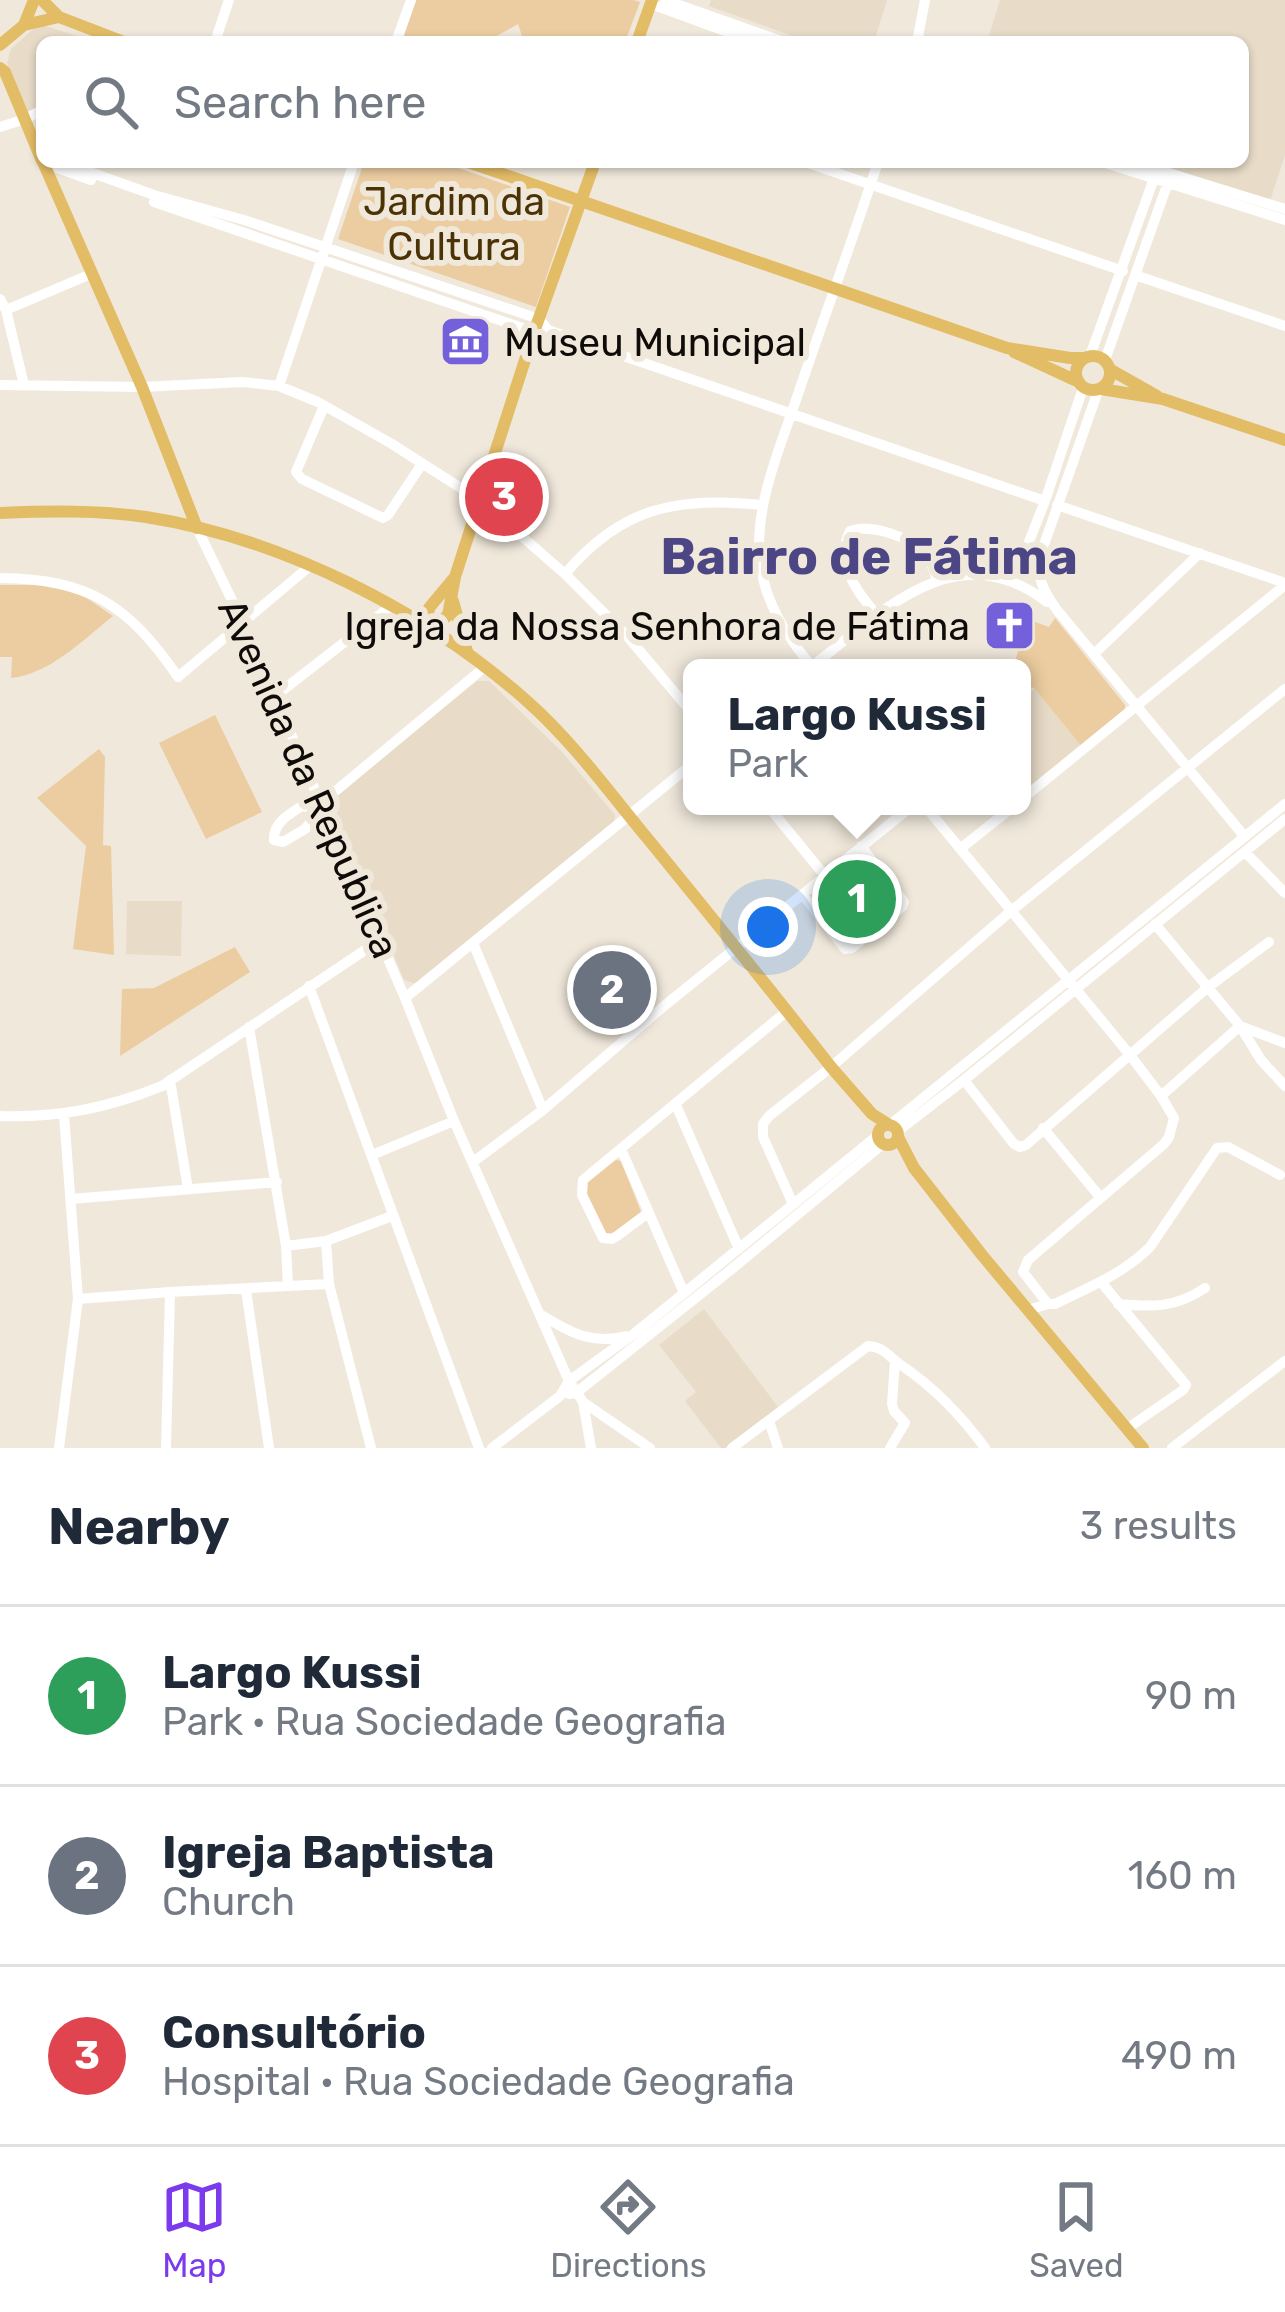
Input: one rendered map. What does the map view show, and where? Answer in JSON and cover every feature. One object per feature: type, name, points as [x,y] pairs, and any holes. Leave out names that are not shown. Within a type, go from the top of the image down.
[{"type":"main road","points":[[2,70],[5,42],[24,25],[38,0],[97,36]]},
{"type":"main road","points":[[640,36],[656,1]]},
{"type":"main road","points":[[24,25],[59,17]]},
{"type":"main road","name":"Avenida da Republica","points":[[2,70],[36,144]]},
{"type":"main road","name":"Avenida da Republica","points":[[46,168],[142,387],[197,528]]},
{"type":"main road","points":[[485,168],[1007,348],[1081,385],[1163,399],[1285,440]]},
{"type":"main road","points":[[429,628],[429,608],[446,595],[454,577],[593,168]]},
{"type":"main road","points":[[1007,348],[1098,361],[1163,399]]},
{"type":"main road","points":[[1081,385],[1077,369],[1098,361]]},
{"type":"main road","points":[[1098,361],[1110,379],[1100,390]]},
{"type":"main road","points":[[0,513],[99,513],[197,528],[310,566],[394,607],[486,666],[556,731],[628,815],[872,1114],[894,1154],[914,1168],[1144,1448]]},
{"type":"main road","points":[[394,607],[446,595]]},
{"type":"main road","points":[[446,595],[467,652]]},
{"type":"street","points":[[217,36],[229,0]]},
{"type":"street","points":[[398,36],[411,0]]},
{"type":"street","points":[[917,36],[925,0]]},
{"type":"street","points":[[656,1],[742,36]]},
{"type":"street","points":[[717,24],[760,36]]},
{"type":"street","points":[[0,127],[36,113]]},
{"type":"street","points":[[69,168],[242,226]]},
{"type":"street","points":[[79,168],[322,254],[381,281],[461,300]]},
{"type":"street","points":[[279,386],[352,168]]},
{"type":"street","points":[[822,168],[1285,326]]},
{"type":"street","points":[[805,659],[785,633],[767,591],[760,554],[762,505],[876,168]]},
{"type":"street","points":[[1126,168],[1285,209]]},
{"type":"street","points":[[1145,168],[1285,220]]},
{"type":"street","points":[[1098,361],[1162,177]]},
{"type":"street","points":[[322,254],[385,267],[461,300],[1285,584]]},
{"type":"street","points":[[381,281],[385,267]]},
{"type":"street","points":[[24,385],[3,304],[92,274]]},
{"type":"street","points":[[0,385],[142,387],[208,382],[279,386],[324,406],[481,501],[565,574],[683,701]]},
{"type":"street","points":[[1081,385],[1038,567],[1042,585],[1245,837]]},
{"type":"street","points":[[823,659],[913,591],[937,580],[994,576],[1021,562],[1100,390]]},
{"type":"street","points":[[324,406],[296,472],[302,479],[383,518],[422,464]]},
{"type":"street","points":[[565,574],[610,531],[664,507],[725,501],[762,505]]},
{"type":"street","name":"Avenida da Republica","points":[[197,528],[242,621],[317,807],[380,940],[454,1121],[576,1392],[591,1448]]},
{"type":"street","points":[[878,616],[850,579],[844,550],[850,531],[882,532],[913,544],[923,551],[937,580]]},
{"type":"street","points":[[1094,654],[1200,553]]},
{"type":"street","points":[[0,578],[39,579],[80,589],[112,605],[139,627],[178,676],[310,566]]},
{"type":"street","points":[[994,576],[1034,592],[1058,610]]},
{"type":"street","points":[[1031,793],[1285,584]]},
{"type":"street","points":[[274,697],[394,607]]},
{"type":"street","points":[[317,807],[486,666]]},
{"type":"street","points":[[793,1204],[763,1137],[769,1116],[1285,688]]},
{"type":"street","points":[[405,998],[683,771]]},
{"type":"street","points":[[492,1448],[560,1396],[576,1392],[733,1268],[1285,804]]},
{"type":"street","points":[[775,815],[825,876]]},
{"type":"street","points":[[473,1162],[543,1110],[901,815]]},
{"type":"street","points":[[932,815],[1130,1054],[1174,1118],[1169,1137],[1157,1151],[1025,1265],[1023,1272],[1048,1304]]},
{"type":"street","points":[[960,849],[1003,815]]},
{"type":"street","points":[[576,1392],[635,1333],[793,1204],[964,1080],[1071,985],[1285,819]]},
{"type":"street","points":[[803,895],[849,950],[902,907],[904,902],[861,847]]},
{"type":"street","points":[[1245,852],[1285,893]]},
{"type":"street","points":[[1155,924],[1285,1086]]},
{"type":"street","points":[[0,1116],[64,1115],[125,1101],[170,1081],[380,940]]},
{"type":"street","points":[[964,1080],[1014,1144],[1026,1145],[1207,988],[1269,942]]},
{"type":"street","points":[[473,943],[543,1110]]},
{"type":"street","points":[[309,986],[479,1448]]},
{"type":"street","points":[[648,1213],[612,1239],[602,1238],[582,1195],[583,1180],[787,1012]]},
{"type":"street","points":[[1240,1026],[1285,1043]]},
{"type":"street","points":[[1161,1096],[1240,1026]]},
{"type":"street","points":[[249,1027],[277,1182],[287,1286]]},
{"type":"street","points":[[170,1081],[188,1189]]},
{"type":"street","points":[[676,1105],[739,1249]]},
{"type":"street","points":[[59,1448],[78,1300],[64,1115]]},
{"type":"street","points":[[372,1155],[454,1121]]},
{"type":"street","points":[[1043,1128],[1100,1197]]},
{"type":"street","points":[[1028,1310],[1055,1304],[1122,1271],[1150,1247],[1217,1148],[1228,1147],[1280,1175]]},
{"type":"street","points":[[621,1149],[684,1294]]},
{"type":"street","points":[[71,1199],[277,1182]]},
{"type":"street","points":[[286,1246],[326,1241],[392,1216]]},
{"type":"street","points":[[326,1241],[329,1284],[370,1448]]},
{"type":"street","points":[[1100,1282],[1186,1385],[1128,1428]]},
{"type":"street","points":[[78,1300],[329,1284]]},
{"type":"street","points":[[1118,1304],[1177,1304],[1204,1288]]},
{"type":"street","points":[[246,1290],[269,1448]]},
{"type":"street","points":[[166,1448],[170,1292]]},
{"type":"street","points":[[539,1313],[583,1337],[604,1340],[635,1333]]},
{"type":"street","points":[[732,1448],[868,1346],[885,1350],[922,1378],[985,1448]]},
{"type":"street","points":[[890,1448],[905,1423],[892,1404],[895,1361]]},
{"type":"street","points":[[1173,1448],[1285,1361]]},
{"type":"street","points":[[576,1392],[650,1448]]},
{"type":"street","points":[[769,1421],[778,1448]]},
{"type":"shaded area","points":[[711,0],[887,0],[876,36],[792,36],[709,6]]},
{"type":"shaded area","points":[[1000,0],[1285,0],[1285,155],[1270,201],[1171,168],[1249,168],[1249,36],[989,36]]},
{"type":"shaded area","points":[[39,24],[77,36],[36,36],[36,109],[28,114],[7,63],[11,49]]},
{"type":"shaded area","points":[[477,681],[489,681],[562,752],[615,815],[614,821],[416,984],[404,980],[332,804],[334,797]]},
{"type":"shaded area","points":[[1034,688],[1082,747],[1031,788]]},
{"type":"shaded area","points":[[127,901],[182,901],[181,956],[126,954]]},
{"type":"shaded area","points":[[704,1309],[778,1407],[725,1448],[685,1401],[696,1392],[659,1345]]},
{"type":"green space","points":[[416,0],[640,2],[627,36],[522,36],[518,24],[497,36],[404,36]]},
{"type":"green space","name":"Jardim da Cultura","points":[[362,168],[458,168],[570,207],[536,307],[338,239]]},
{"type":"green space","points":[[0,585],[42,585],[81,594],[113,616],[53,663],[11,678],[12,657],[0,657]]},
{"type":"green space","points":[[1055,618],[1125,705],[1125,711],[1082,747],[1031,687],[1031,659],[1016,659],[1027,619],[1049,627]]},
{"type":"green space","points":[[215,715],[262,812],[206,839],[159,743]]},
{"type":"green space","points":[[99,749],[105,757],[103,845],[111,846],[114,955],[73,949],[86,846],[37,798]]},
{"type":"green space","points":[[861,858],[898,903],[852,939],[816,895]]},
{"type":"green space","points":[[235,947],[250,972],[120,1056],[122,989],[154,988]]},
{"type":"green space","points":[[621,1161],[641,1212],[613,1233],[606,1233],[583,1186]]},
{"type":"place","name":"Museu Municipal","points":[[465,342]]},
{"type":"place","name":"Consultório","points":[[504,497]]},
{"type":"place","name":"Igreja da Nossa Senhora de Fátima","points":[[1009,626]]},
{"type":"place","name":"Largo Kussi","points":[[857,899]]},
{"type":"place","name":"Igreja Baptista","points":[[612,990]]},
{"type":"district","name":"Bairro de Fátima","points":[[869,556]]}]
